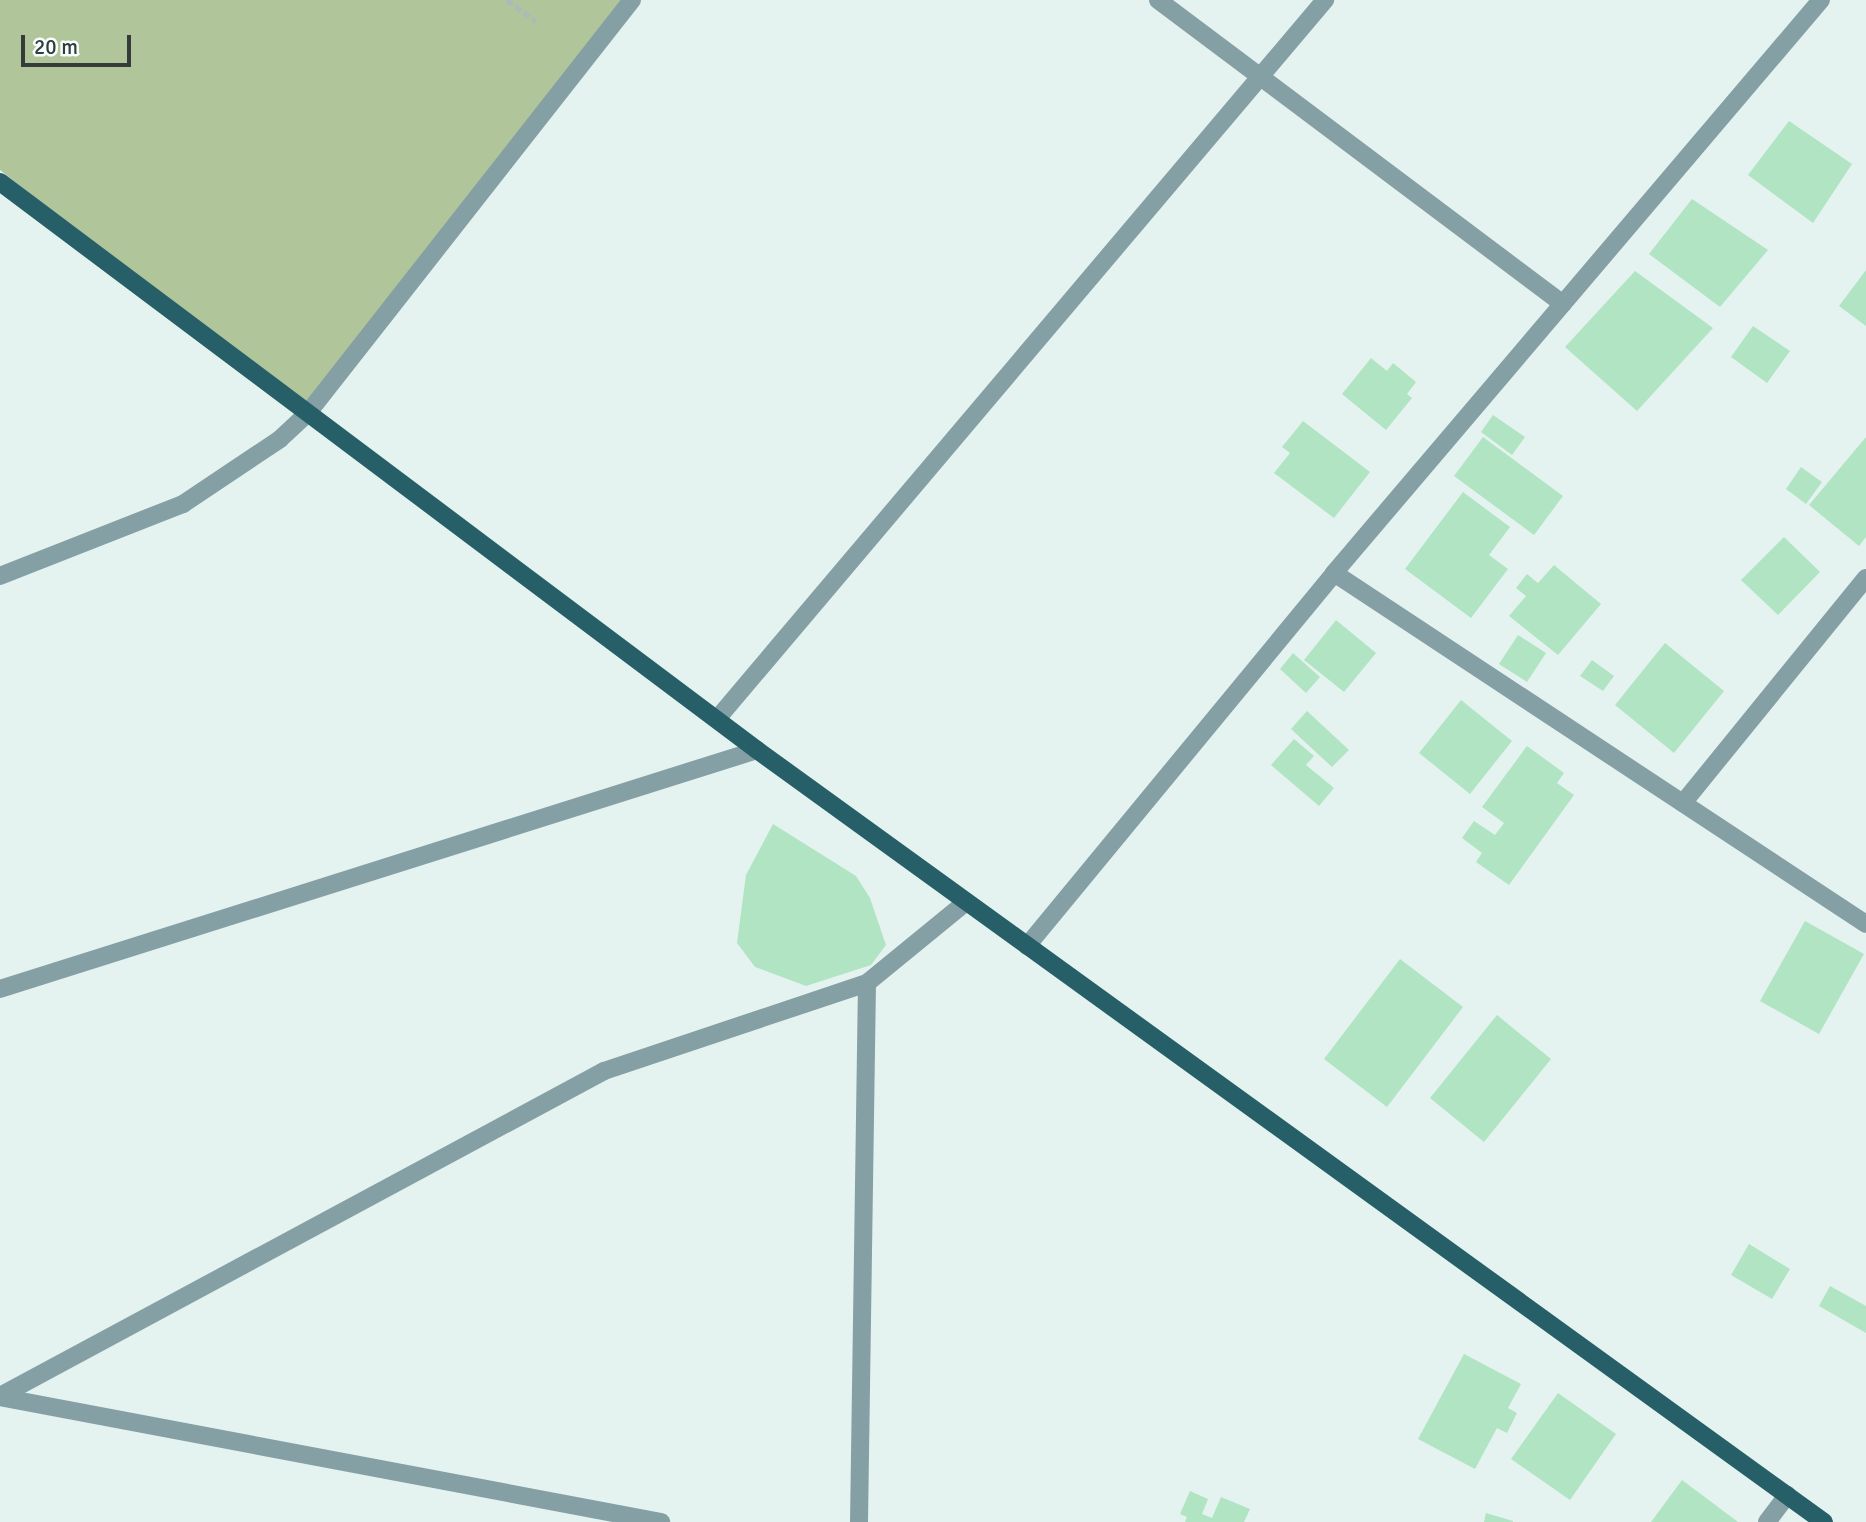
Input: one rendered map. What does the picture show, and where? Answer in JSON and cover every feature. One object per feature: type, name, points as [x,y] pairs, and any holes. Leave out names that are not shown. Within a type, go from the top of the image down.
[{"type":"main road","points":[[0,182],[757,750],[1824,1522]]},
{"type":"street","points":[[0,576],[183,504],[251,463],[308,413],[632,0]]},
{"type":"street","points":[[1158,0],[1563,304]]},
{"type":"street","points":[[716,719],[1325,0]]},
{"type":"street","points":[[1027,946],[1334,573],[1821,0]]},
{"type":"street","points":[[1334,573],[1866,924]]},
{"type":"street","points":[[1683,803],[1866,578]]},
{"type":"street","points":[[0,989],[757,750]]},
{"type":"street","points":[[0,1396],[604,1071],[867,983],[966,902]]},
{"type":"street","points":[[859,1522],[867,983]]},
{"type":"street","points":[[0,1396],[661,1522]]},
{"type":"street","points":[[1767,1522],[1787,1495]]},
{"type":"path","points":[[507,0],[536,22]]},
{"type":"green space","points":[[0,0],[632,0],[308,413],[0,170]]},
{"type":"building","points":[[1789,121],[1852,164],[1813,223],[1748,175]]},
{"type":"building","points":[[1692,199],[1768,250],[1720,307],[1649,254]]},
{"type":"building","points":[[1866,270],[1866,326],[1839,306]]},
{"type":"building","points":[[1635,271],[1713,328],[1637,411],[1565,347]]},
{"type":"building","points":[[1753,326],[1790,351],[1767,383],[1731,357]]},
{"type":"building","points":[[1371,358],[1387,371],[1393,363],[1416,382],[1407,394],[1412,398],[1386,430],[1342,394]]},
{"type":"building","points":[[1493,415],[1525,437],[1512,455],[1481,432]]},
{"type":"building","points":[[1303,421],[1370,472],[1334,518],[1274,473],[1290,453],[1282,447]]},
{"type":"building","points":[[1483,437],[1563,496],[1534,535],[1454,476]]},
{"type":"building","points":[[1866,437],[1866,537],[1859,546],[1809,505]]},
{"type":"building","points":[[1801,467],[1822,482],[1806,504],[1786,489]]},
{"type":"building","points":[[1463,492],[1510,527],[1489,555],[1508,569],[1471,618],[1405,569]]},
{"type":"building","points":[[1784,537],[1820,572],[1778,615],[1741,580]]},
{"type":"building","points":[[1554,565],[1601,604],[1558,655],[1509,616],[1526,596],[1516,588],[1527,574],[1538,583]]},
{"type":"building","points":[[1336,620],[1376,653],[1344,692],[1304,660]]},
{"type":"building","points":[[1518,635],[1546,653],[1527,682],[1499,664]]},
{"type":"building","points":[[1665,643],[1724,691],[1674,753],[1615,705]]},
{"type":"building","points":[[1293,653],[1320,677],[1306,693],[1280,669]]},
{"type":"building","points":[[1592,660],[1614,676],[1603,691],[1580,676]]},
{"type":"building","points":[[1461,700],[1512,741],[1470,794],[1419,753]]},
{"type":"building","points":[[1307,711],[1349,750],[1332,767],[1291,729]]},
{"type":"building","points":[[1294,739],[1314,756],[1306,765],[1334,788],[1319,806],[1271,765]]},
{"type":"building","points":[[1527,746],[1564,773],[1557,783],[1574,795],[1509,885],[1476,862],[1482,853],[1462,838],[1474,821],[1495,835],[1504,823],[1482,807]]},
{"type":"building","points":[[773,824],[856,876],[870,898],[886,945],[871,965],[806,986],[755,967],[737,943],[746,875]]},
{"type":"building","points":[[1805,921],[1864,954],[1819,1034],[1760,1001]]},
{"type":"building","points":[[1400,959],[1463,1007],[1387,1107],[1324,1059]]},
{"type":"building","points":[[1497,1015],[1551,1059],[1484,1142],[1430,1098]]},
{"type":"building","points":[[1749,1244],[1790,1269],[1772,1299],[1731,1275]]},
{"type":"building","points":[[1830,1286],[1866,1306],[1866,1333],[1819,1306]]},
{"type":"building","points":[[1464,1354],[1521,1384],[1508,1408],[1517,1413],[1507,1433],[1497,1428],[1475,1469],[1418,1439]]},
{"type":"building","points":[[1558,1393],[1616,1434],[1570,1500],[1511,1459]]},
{"type":"building","points":[[1682,1480],[1738,1522],[1651,1522]]},
{"type":"building","points":[[1190,1491],[1208,1499],[1202,1514],[1212,1518],[1221,1497],[1250,1509],[1244,1522],[1185,1522],[1187,1517],[1180,1514]]},
{"type":"building","points":[[1486,1513],[1513,1521],[1513,1522],[1484,1522]]}]
